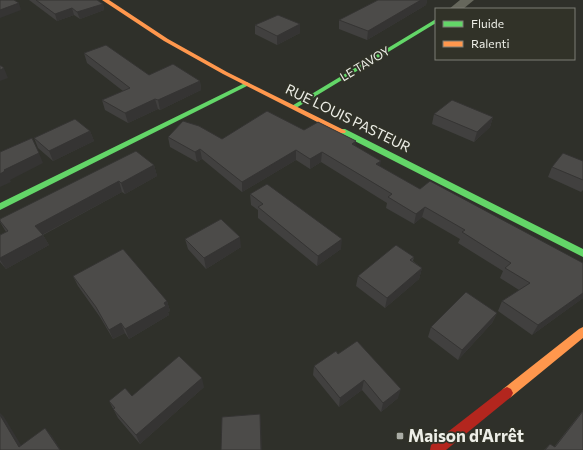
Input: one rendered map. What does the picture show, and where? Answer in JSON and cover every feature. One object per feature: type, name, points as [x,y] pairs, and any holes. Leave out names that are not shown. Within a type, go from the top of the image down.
[{"type":"street","name":"RUE LOUIS PASTEUR","points":[[105,0],[166,40],[247,84],[583,253]]},
{"type":"street","points":[[456,8],[468,0]]},
{"type":"street","name":"LE TAVOY","points":[[294,107],[435,22]]},
{"type":"street","points":[[0,207],[247,84]]},
{"type":"street","points":[[436,450],[583,332]]},
{"type":"building","points":[[0,0],[14,0],[19,3],[0,10]]},
{"type":"building","points":[[36,0],[97,0],[103,4],[77,12],[72,8],[55,14]]},
{"type":"building","points":[[378,0],[421,0],[368,31],[339,20]]},
{"type":"building","points":[[278,15],[300,24],[277,36],[255,25]]},
{"type":"building","points":[[106,45],[149,75],[173,64],[200,81],[125,113],[102,100],[130,88],[84,53]]},
{"type":"building","points":[[452,100],[493,117],[477,132],[434,114]]},
{"type":"building","points":[[267,111],[304,130],[318,122],[356,141],[352,144],[381,161],[376,164],[420,189],[430,181],[583,263],[583,293],[538,325],[502,301],[530,283],[505,268],[511,263],[462,232],[465,230],[425,207],[416,214],[388,197],[392,194],[322,152],[310,159],[296,150],[242,182],[200,149],[195,152],[168,137],[183,121],[199,126],[222,139]]},
{"type":"building","points":[[75,119],[90,131],[49,151],[34,138]]},
{"type":"building","points":[[32,138],[39,153],[4,170],[5,171],[0,174],[0,152]]},
{"type":"building","points":[[136,151],[154,165],[121,183],[119,181],[35,226],[43,235],[0,258],[0,235],[8,231],[0,219]]},
{"type":"building","points":[[563,153],[583,161],[583,180],[552,167]]},
{"type":"building","points":[[267,184],[342,239],[318,256],[258,207],[263,204],[250,194]]},
{"type":"building","points":[[221,219],[240,237],[204,258],[185,239]]},
{"type":"building","points":[[396,245],[414,257],[410,260],[422,268],[387,298],[358,276]]},
{"type":"building","points":[[123,249],[167,301],[164,303],[166,306],[125,329],[121,323],[109,330],[96,307],[73,276]]},
{"type":"building","points":[[466,292],[497,313],[462,350],[431,327]]},
{"type":"building","points":[[357,341],[401,389],[383,403],[364,380],[340,398],[314,366],[336,351],[338,354]]},
{"type":"building","points":[[179,356],[202,378],[136,435],[113,409],[115,408],[109,401],[125,388],[132,396]]},
{"type":"building","points":[[583,411],[583,450],[545,450],[550,444],[555,447]]},
{"type":"building","points":[[260,414],[261,450],[221,450],[222,417]]},
{"type":"building","points":[[0,415],[19,447],[45,428],[60,450],[0,450]]},
{"type":"traffic: fast","points":[[294,107],[435,22]]},
{"type":"traffic: fast","points":[[0,207],[247,84]]},
{"type":"traffic: fast","points":[[342,131],[583,253]]},
{"type":"traffic: slow","points":[[105,0],[166,40],[225,73],[342,131]]},
{"type":"traffic: slow","points":[[507,393],[583,332]]},
{"type":"traffic: jam","points":[[436,450],[507,393]]},
{"type":"place","name":"Maison d'Arrêt","points":[[400,436]]}]
